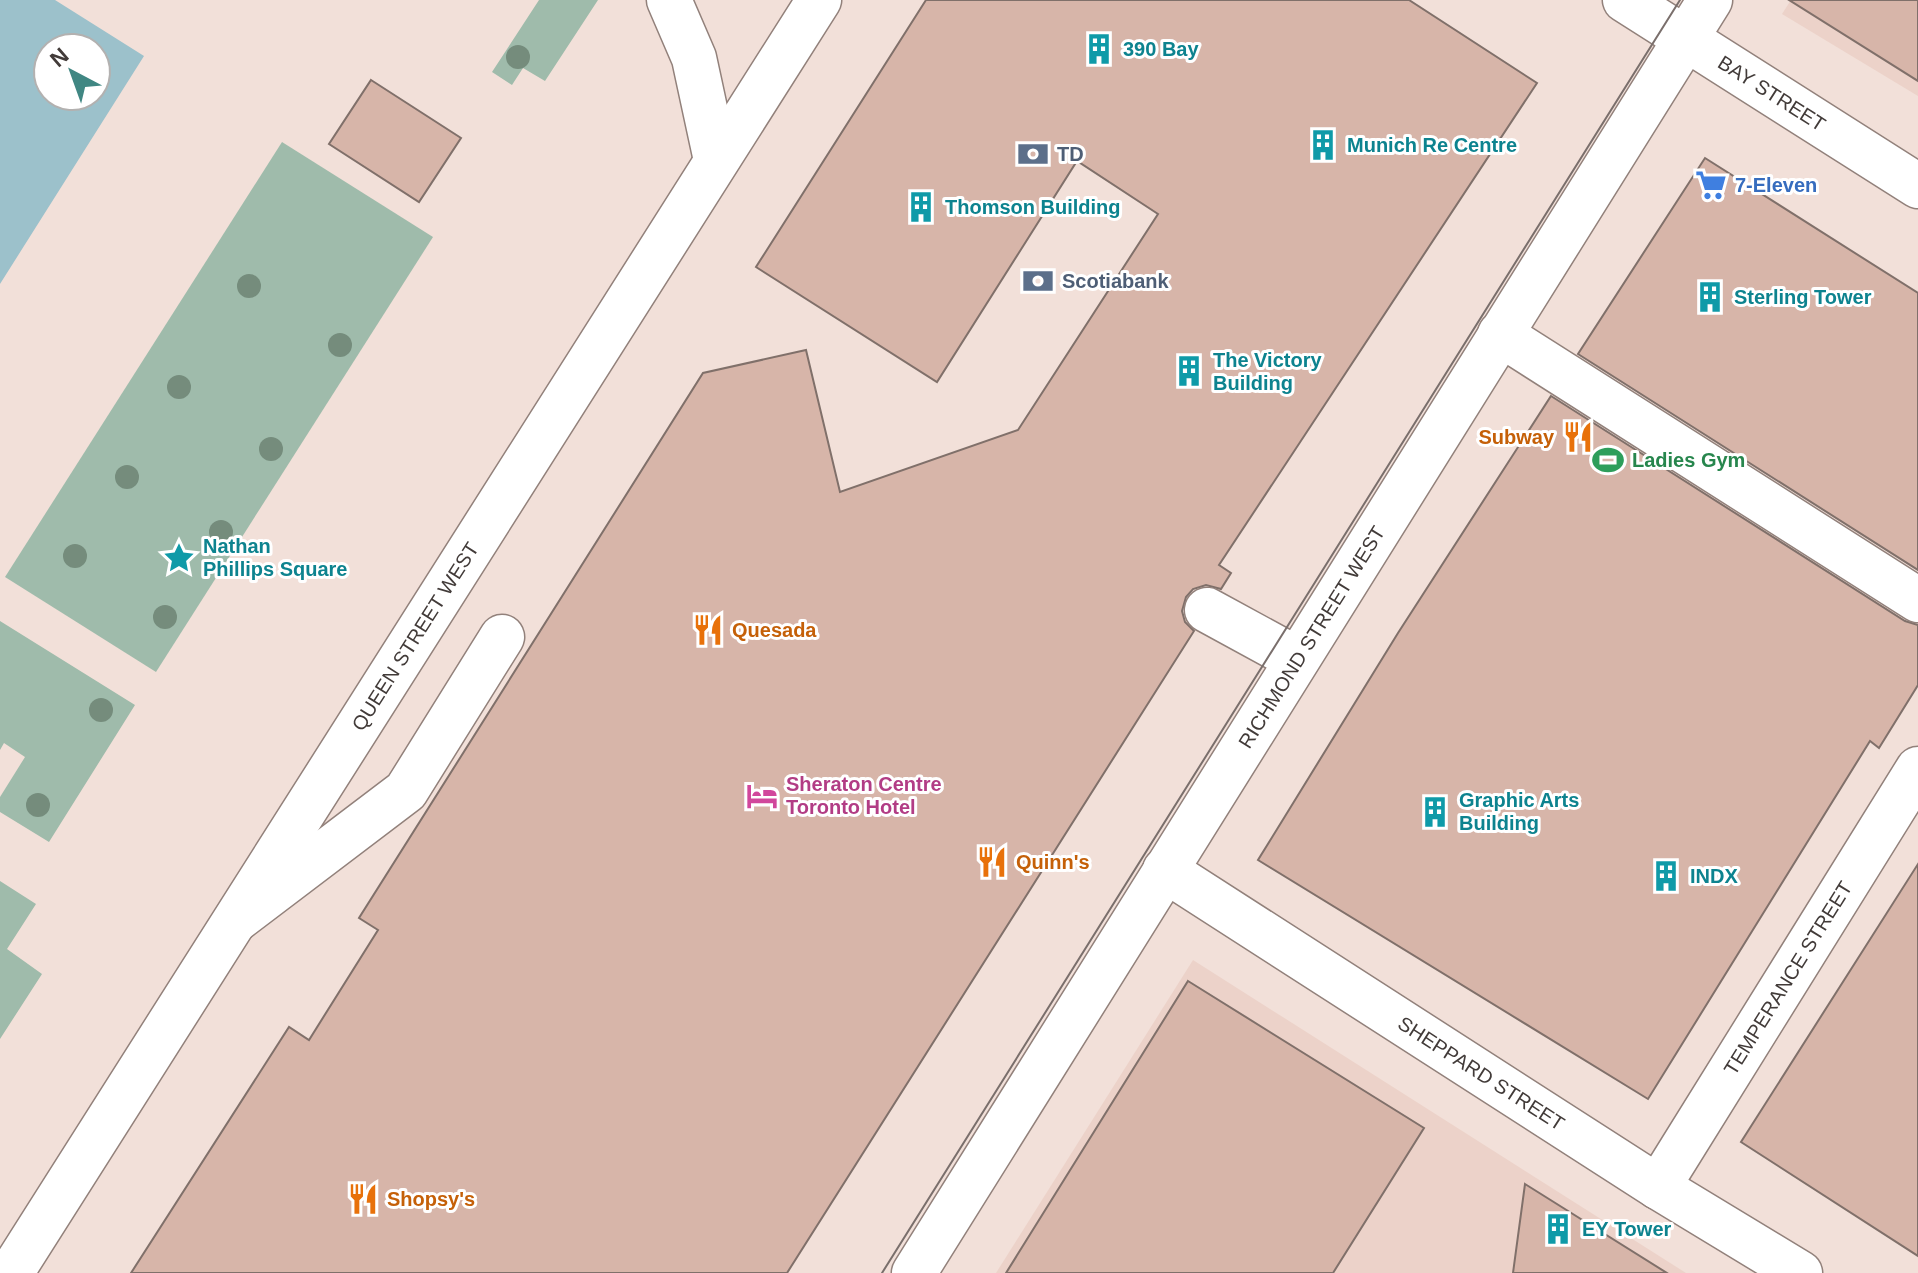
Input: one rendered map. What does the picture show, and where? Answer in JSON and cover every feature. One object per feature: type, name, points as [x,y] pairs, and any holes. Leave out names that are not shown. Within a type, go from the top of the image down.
[{"type":"main road","points":[[669,0],[694,58],[716,160]]},
{"type":"main road","name":"QUEEN STREET WEST","points":[[11,1273],[819,0]]},
{"type":"main road","name":"BAY STREET","points":[[1625,0],[1918,186]]},
{"type":"main road","name":"RICHMOND STREET WEST","points":[[914,1273],[1710,0]]},
{"type":"main road","points":[[1500,334],[1918,600]]},
{"type":"main road","points":[[1207,610],[1297,659]]},
{"type":"main road","points":[[234,921],[406,791],[502,637]]},
{"type":"main road","name":"TEMPERANCE STREET","points":[[1658,1187],[1918,769]]},
{"type":"main road","name":"SHEPPARD STREET","points":[[1165,870],[1658,1187],[1800,1273]]},
{"type":"shaded area","points":[[1791,0],[1918,0],[1918,96],[1782,14]]},
{"type":"shaded area","points":[[1193,960],[1686,1273],[996,1273]]},
{"type":"green space","points":[[539,0],[598,0],[545,81],[523,68],[512,85],[492,72]]},
{"type":"green space","points":[[282,142],[433,237],[156,672],[5,577]]},
{"type":"green space","points":[[0,621],[135,705],[49,842],[0,812],[0,797],[25,757],[4,743],[0,750]]},
{"type":"green space","points":[[0,881],[36,904],[7,949],[42,974],[0,1039]]},
{"type":"water","points":[[0,0],[55,0],[106,32],[32,32],[32,112],[109,112],[0,284]]},
{"type":"water","points":[[112,36],[144,56],[112,107]]},
{"type":"building","name":"Sheraton Centre Toronto Hotel","points":[[926,0],[1409,0],[1537,83],[1219,565],[1231,573],[1221,589],[1206,585],[1193,589],[1186,597],[1182,611],[1185,622],[1194,631],[787,1273],[131,1273],[289,1027],[309,1040],[378,930],[359,918],[703,373],[806,350],[840,492],[1018,430],[1158,214],[1077,161],[937,382],[756,267]]},
{"type":"building","points":[[1789,0],[1918,0],[1918,81]]},
{"type":"building","points":[[371,80],[461,138],[419,202],[329,144]]},
{"type":"building","points":[[1705,158],[1918,293],[1918,570],[1578,354]]},
{"type":"building","points":[[1551,396],[1905,621],[1918,625],[1918,685],[1879,748],[1870,741],[1648,1099],[1258,860],[1398,633]]},
{"type":"building","points":[[1918,864],[1918,1256],[1741,1142]]},
{"type":"building","points":[[1188,981],[1424,1128],[1333,1273],[1006,1273]]},
{"type":"building","name":"EY Tower","points":[[1525,1184],[1667,1273],[1513,1273]]},
{"type":"tram line","points":[[882,1273],[1680,0]]},
{"type":"place","name":"390 Bay","points":[[1099,49]]},
{"type":"place","name":"Munich Re Centre","points":[[1323,145]]},
{"type":"place","name":"TD","points":[[1033,154]]},
{"type":"place","name":"7-Eleven","points":[[1711,185]]},
{"type":"place","name":"Thomson Building","points":[[921,207]]},
{"type":"place","name":"Scotiabank","points":[[1038,281]]},
{"type":"place","name":"Sterling Tower","points":[[1710,297]]},
{"type":"place","name":"The Victory Building","points":[[1189,371]]},
{"type":"place","name":"Subway","points":[[1578,437]]},
{"type":"place","name":"Ladies Gym","points":[[1608,460]]},
{"type":"place","name":"Nathan Phillips Square","points":[[179,558]]},
{"type":"place","name":"Quesada","points":[[708,630]]},
{"type":"place","name":"Sheraton Centre Toronto Hotel","points":[[762,796]]},
{"type":"place","name":"Graphic Arts Building","points":[[1435,812]]},
{"type":"place","name":"Quinn's","points":[[992,862]]},
{"type":"place","name":"INDX","points":[[1666,876]]},
{"type":"place","name":"Shopsy's","points":[[363,1199]]},
{"type":"place","name":"EY Tower","points":[[1558,1229]]}]
